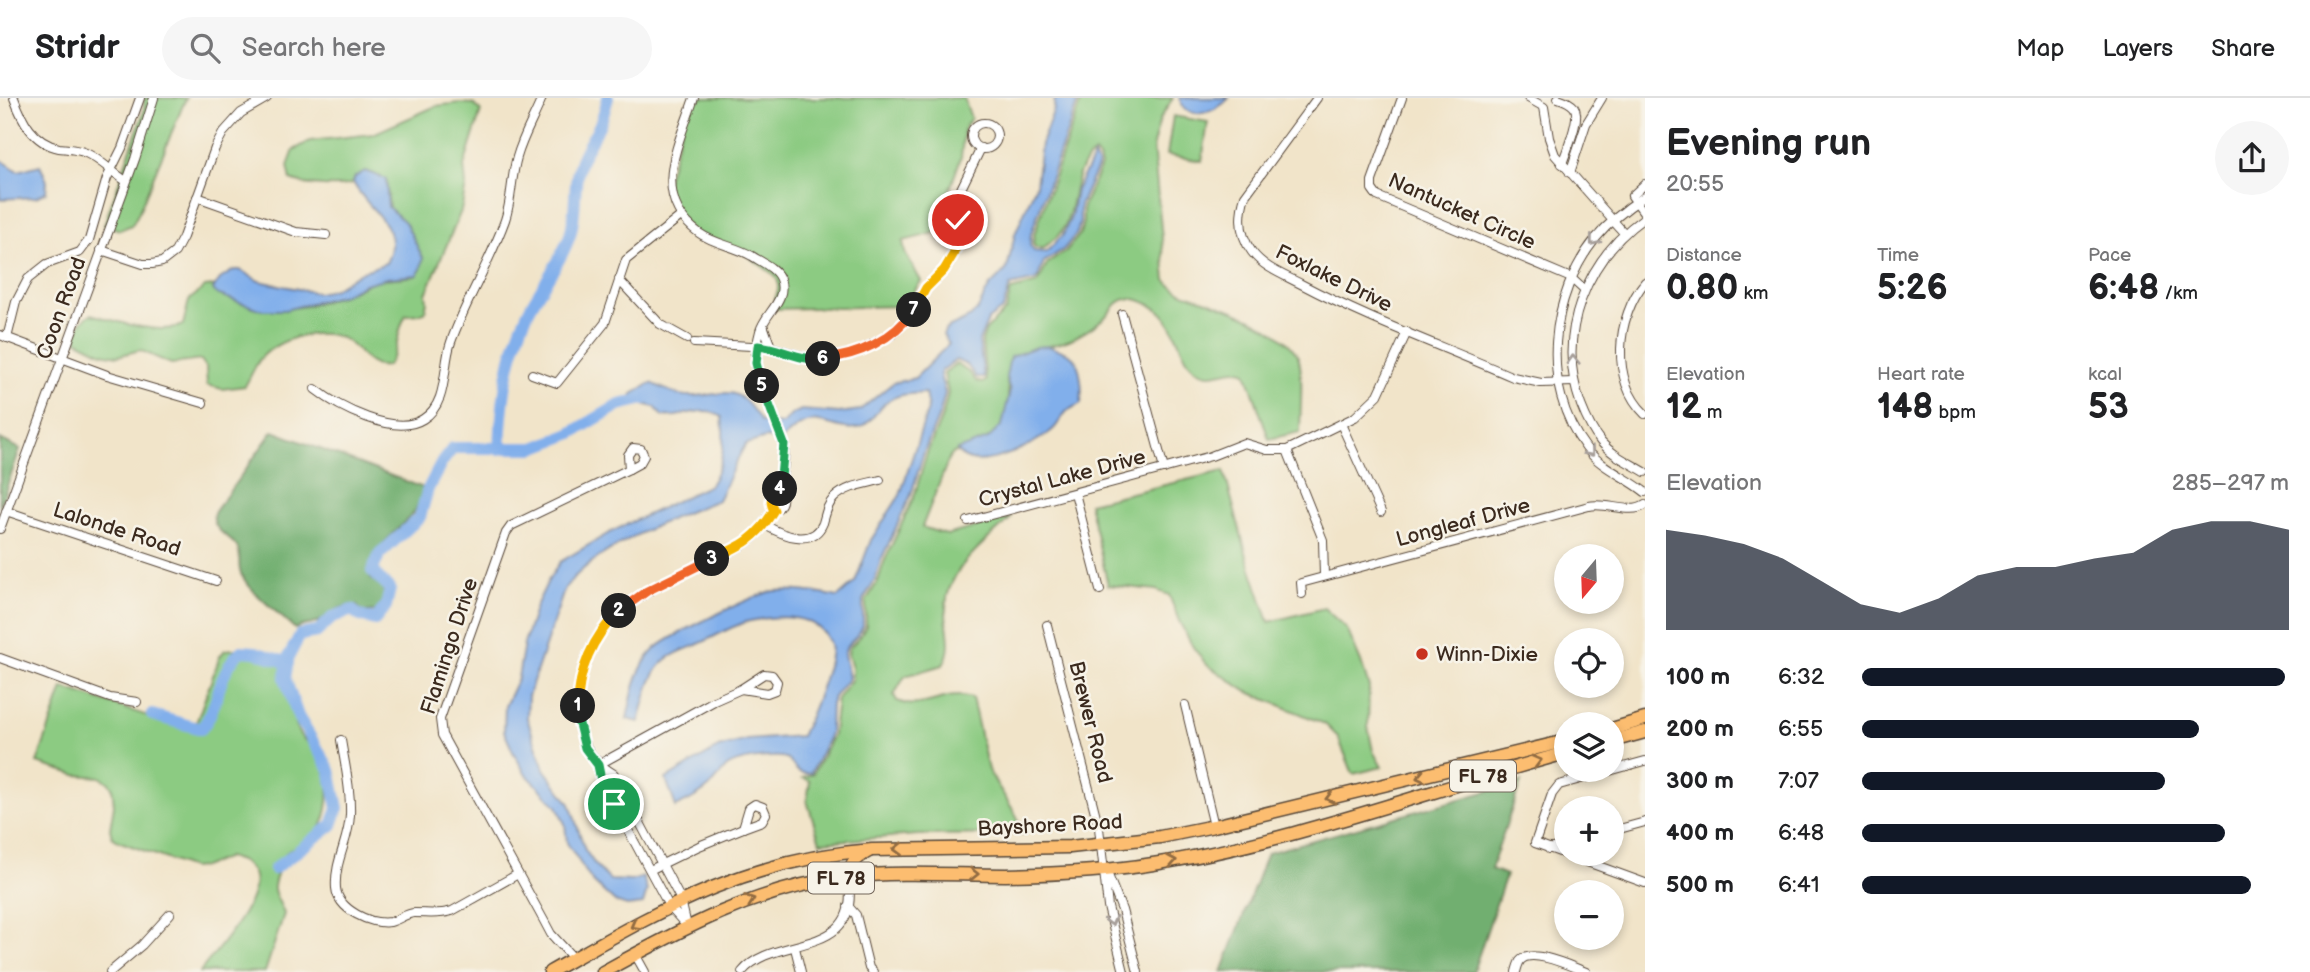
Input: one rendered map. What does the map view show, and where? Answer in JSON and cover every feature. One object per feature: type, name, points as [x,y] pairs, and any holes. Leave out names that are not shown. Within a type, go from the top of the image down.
[{"type":"main road","points":[[1624,725],[1645,719]]},
{"type":"main road","points":[[1624,738],[1645,732]]},
{"type":"main road","name":"Bayshore Road","points":[[550,972],[675,903],[728,880],[789,862],[843,852],[872,850],[1102,845],[1160,837],[1554,744]]},
{"type":"main road","name":"FL 78","points":[[603,972],[687,926],[781,890],[848,877],[1024,874],[1105,870],[1151,864],[1240,847],[1554,756]]},
{"type":"main road","points":[[1396,782],[1401,800]]},
{"type":"main road","points":[[848,877],[856,858],[872,850]]},
{"type":"street","points":[[14,98],[24,122],[41,141],[88,155],[126,181]]},
{"type":"street","points":[[140,98],[122,148],[110,171],[92,233],[85,246],[72,257],[47,264],[28,279],[19,294],[4,336],[53,353],[61,359],[203,403]]},
{"type":"street","name":"Coon Road","points":[[0,529],[154,98]]},
{"type":"street","points":[[101,250],[143,264],[169,258],[180,246],[215,148],[223,133],[240,113],[267,98]]},
{"type":"street","points":[[315,389],[328,400],[345,408],[399,425],[414,424],[434,409],[442,393],[448,351],[460,317],[500,233],[522,143],[542,98]]},
{"type":"street","points":[[687,926],[675,903],[662,864],[614,774],[598,765],[585,748],[579,724],[578,699],[584,665],[603,629],[620,610],[633,599],[741,546],[755,536],[774,510],[771,498],[780,489],[785,452],[757,371],[756,355],[763,325],[781,296],[780,279],[776,272],[742,250],[697,232],[681,216],[670,190],[670,173],[694,98]]},
{"type":"street","name":"Foxlake Drive","points":[[1317,98],[1245,196],[1241,214],[1242,235],[1252,253],[1268,267],[1320,294],[1513,377],[1533,382],[1574,382]]},
{"type":"street","name":"Nantucket Circle","points":[[1402,98],[1372,181],[1372,190],[1377,196],[1571,278],[1584,290]]},
{"type":"street","points":[[1528,98],[1544,107],[1551,147],[1562,164],[1623,233]]},
{"type":"street","points":[[1559,98],[1572,103],[1577,119],[1562,164]]},
{"type":"street","points":[[1570,173],[1586,124],[1602,98]]},
{"type":"street","points":[[619,280],[660,324],[691,341],[771,347],[806,358],[832,358],[855,353],[899,329],[926,288],[944,270],[959,240],[956,205],[959,193],[981,148]]},
{"type":"street","points":[[1645,184],[1632,194],[1645,215],[1623,233],[1604,254],[1584,290],[1573,337],[1574,382],[1586,417],[1602,444],[1645,472]]},
{"type":"street","points":[[1645,196],[1612,221],[1590,246],[1571,278],[1557,329],[1556,352],[1558,384],[1572,425],[1586,448],[1613,473],[1645,492]]},
{"type":"street","points":[[197,197],[296,232],[326,235]]},
{"type":"street","points":[[532,374],[558,383],[605,323],[625,260],[681,216]]},
{"type":"street","points":[[1645,282],[1634,298],[1625,323],[1621,358],[1627,389],[1645,414]]},
{"type":"street","name":"Crystal Lake Drive","points":[[1122,314],[1164,469]]},
{"type":"street","points":[[0,318],[11,321]]},
{"type":"street","points":[[763,325],[771,347]]},
{"type":"street","points":[[1324,576],[1323,540],[1287,450],[1362,412],[1378,395],[1407,332]]},
{"type":"street","points":[[1341,424],[1381,512]]},
{"type":"street","name":"Crystal Lake Drive","points":[[968,521],[1211,456],[1244,443],[1267,450],[1287,450]]},
{"type":"street","name":"Flamingo Drive","points":[[574,959],[551,934],[442,735],[440,719],[506,533],[511,526],[629,469]]},
{"type":"street","points":[[765,525],[787,535],[811,536],[818,531],[827,508],[837,495],[852,487],[880,480]]},
{"type":"street","points":[[1075,493],[1100,590]]},
{"type":"street","name":"Longleaf Drive","points":[[1302,594],[1301,583],[1589,506],[1606,504],[1631,510],[1645,505]]},
{"type":"street","name":"Lalonde Road","points":[[6,511],[216,581]]},
{"type":"street","name":"Brewer Road","points":[[1047,625],[1102,845],[1108,907],[1124,972]]},
{"type":"street","points":[[0,658],[110,698],[137,702]]},
{"type":"street","points":[[598,765],[741,689]]},
{"type":"street","points":[[1185,705],[1214,826]]},
{"type":"street","points":[[341,740],[350,814],[337,871],[336,891],[350,912],[385,922],[412,913],[433,915],[452,911],[518,874]]},
{"type":"street","points":[[1645,761],[1559,785],[1552,794],[1535,843],[1645,883]]},
{"type":"street","points":[[598,765],[601,780],[650,870],[675,903]]},
{"type":"street","points":[[1624,828],[1645,822]]},
{"type":"street","points":[[650,870],[743,828]]},
{"type":"street","points":[[1549,849],[1554,848]]},
{"type":"street","points":[[1105,870],[1119,900],[1138,972]]},
{"type":"street","points":[[742,972],[763,957],[794,948],[835,930],[848,906],[848,877]]},
{"type":"street","points":[[848,906],[856,915],[869,968],[873,972]]},
{"type":"street","points":[[110,972],[142,944],[170,914]]},
{"type":"street","points":[[794,948],[801,972]]},
{"type":"street","points":[[635,954],[645,972]]},
{"type":"street","points":[[1516,972],[1520,961],[1537,955],[1586,972]]},
{"type":"green space","points":[[144,98],[186,98],[138,214],[132,225],[120,230],[104,225],[144,111]]},
{"type":"green space","points":[[690,98],[964,98],[971,118],[964,129],[961,157],[935,233],[903,241],[905,253],[921,281],[904,306],[772,309],[778,290],[778,281],[773,274],[745,254],[692,232],[670,202],[665,186]]},
{"type":"green space","points":[[1082,98],[1173,98],[1160,119],[1153,145],[1166,280],[1180,291],[1259,323],[1292,347],[1298,357],[1301,372],[1300,432],[1269,439],[1246,372],[1234,370],[1210,374],[1199,371],[1185,357],[1165,316],[1156,308],[1138,300],[1121,301],[1097,324],[1081,334],[1054,345],[1036,347],[1006,377],[1008,404],[999,429],[985,440],[950,456],[922,527],[947,535],[1012,517],[980,546],[953,580],[946,607],[949,644],[943,665],[905,676],[894,695],[897,701],[907,704],[925,703],[952,696],[972,698],[988,770],[1015,813],[1024,834],[918,835],[820,842],[807,801],[810,781],[803,778],[813,774],[833,735],[837,699],[852,679],[849,648],[866,626],[866,601],[878,581],[914,497],[927,453],[943,414],[948,393],[944,373],[956,364],[970,373],[976,381],[986,381],[982,341],[986,330],[1006,310],[1011,290],[1038,283],[1047,264],[1066,251],[1080,234],[1083,206],[1101,166],[1095,153],[1081,170],[1066,224],[1060,233],[1044,248],[1036,248],[1033,244]]},
{"type":"green space","points":[[473,104],[481,111],[464,166],[466,185],[461,211],[426,294],[425,312],[406,315],[394,354],[387,366],[369,362],[347,341],[337,336],[314,334],[290,340],[269,351],[259,361],[245,386],[222,389],[207,385],[206,367],[201,360],[171,364],[140,350],[118,356],[102,353],[78,341],[76,335],[80,326],[91,314],[150,328],[174,328],[183,325],[189,300],[205,287],[214,286],[213,289],[246,304],[277,309],[326,301],[374,281],[417,275],[423,258],[405,222],[389,208],[386,179],[365,171],[353,183],[347,185],[313,185],[291,180],[288,166],[294,150],[310,141],[373,134],[436,106]]},
{"type":"green space","points":[[1173,116],[1208,122],[1202,161],[1167,155]]},
{"type":"green space","points":[[273,431],[424,488],[416,509],[373,558],[371,579],[383,587],[385,600],[376,611],[363,612],[356,605],[348,606],[336,610],[318,622],[295,629],[245,581],[239,567],[238,550],[218,529],[214,513]]},
{"type":"green space","points":[[0,439],[20,449],[0,507]]},
{"type":"green space","points":[[1224,471],[1248,560],[1269,622],[1324,608],[1347,629],[1369,687],[1368,727],[1373,751],[1382,767],[1353,774],[1338,737],[1325,724],[1246,691],[1206,664],[1179,621],[1169,595],[1156,590],[1108,585],[1089,503]]},
{"type":"green space","points":[[234,649],[286,663],[297,729],[300,736],[314,749],[322,764],[328,786],[328,801],[325,817],[318,831],[286,853],[281,864],[274,889],[284,914],[265,972],[200,972],[238,923],[253,894],[255,881],[249,867],[228,857],[203,867],[191,868],[118,841],[112,837],[110,829],[114,805],[112,787],[108,782],[100,777],[76,775],[37,763],[63,688],[190,730],[195,726],[220,656],[225,650]]},
{"type":"green space","points":[[1521,782],[1491,869],[1506,875],[1473,972],[1222,972],[1267,853]]},
{"type":"water","points":[[1055,98],[1079,98],[1031,234],[1030,245],[1034,251],[1046,252],[1063,235],[1071,217],[1076,190],[1094,156],[1098,165],[1080,205],[1077,233],[1064,249],[1044,262],[1037,280],[1010,286],[1003,309],[988,320],[979,341],[984,378],[977,378],[967,365],[956,360],[941,371],[945,393],[940,413],[911,495],[881,560],[875,580],[863,600],[863,626],[844,654],[849,678],[831,704],[830,734],[811,773],[804,774],[796,770],[789,760],[781,757],[745,760],[727,767],[705,790],[676,807],[666,779],[718,748],[747,740],[801,736],[820,690],[831,652],[824,634],[807,621],[784,617],[750,621],[675,654],[656,672],[639,722],[627,719],[636,682],[643,665],[654,650],[731,607],[774,591],[798,591],[838,597],[855,582],[871,540],[900,495],[928,409],[925,393],[892,398],[868,422],[854,429],[809,422],[799,426],[780,441],[766,438],[746,444],[718,500],[657,525],[614,547],[578,573],[565,588],[528,696],[527,718],[544,769],[570,804],[585,850],[596,866],[610,880],[632,881],[643,877],[647,891],[643,904],[627,906],[615,902],[592,881],[567,843],[565,824],[557,806],[525,773],[504,731],[505,706],[518,678],[524,643],[536,606],[560,562],[611,532],[710,485],[718,469],[723,444],[722,417],[707,411],[662,416],[655,407],[631,401],[633,394],[651,383],[682,396],[730,393],[744,400],[761,422],[783,424],[791,415],[801,410],[839,413],[860,410],[893,383],[915,378],[949,344],[943,335],[946,329],[971,317],[989,287],[1007,269],[1015,234],[1036,185],[1041,144],[1054,109]]},
{"type":"water","points":[[1179,98],[1229,98],[1217,108],[1195,113],[1183,106]]},
{"type":"water","points":[[0,159],[18,171],[40,165],[47,181],[46,192],[36,197],[0,199]]},
{"type":"water","points":[[365,171],[386,179],[388,207],[405,222],[423,258],[417,275],[387,278],[365,284],[343,295],[285,310],[262,310],[216,294],[213,289],[220,279],[234,270],[240,270],[259,281],[318,293],[334,289],[359,273],[386,263],[391,250],[388,229],[353,182],[355,177]]},
{"type":"water","points":[[1048,346],[1074,358],[1081,379],[1081,403],[1067,411],[1050,432],[1030,445],[988,460],[975,461],[965,458],[957,450],[988,439],[1002,425],[1010,391],[1006,377],[1010,357],[1036,347]]},
{"type":"waterway","points":[[500,449],[504,395],[515,344],[529,310],[570,235],[579,166],[600,125],[608,98]]},
{"type":"waterway","points":[[274,869],[332,825],[338,808],[330,770],[298,716],[285,678],[289,656],[300,635],[317,632],[333,617],[352,610],[360,616],[375,620],[386,606],[390,589],[372,571],[380,554],[420,517],[428,489],[442,462],[453,448],[534,448],[570,434],[619,405],[649,398]]},
{"type":"waterway","points":[[152,715],[201,729],[212,711],[227,669],[241,651],[255,652],[288,663]]},
{"type":"place","name":"Winn-Dixie","points":[[1422,654]]},
{"type":"route","points":[[614,804],[601,780],[598,765],[585,748],[581,733],[578,699],[584,665],[603,629],[633,599],[749,541],[765,525],[774,510],[771,498],[780,489],[785,452],[757,371],[758,346],[771,347],[815,360],[855,353],[886,338],[899,329],[926,288],[949,264],[959,240],[958,220]]}]
